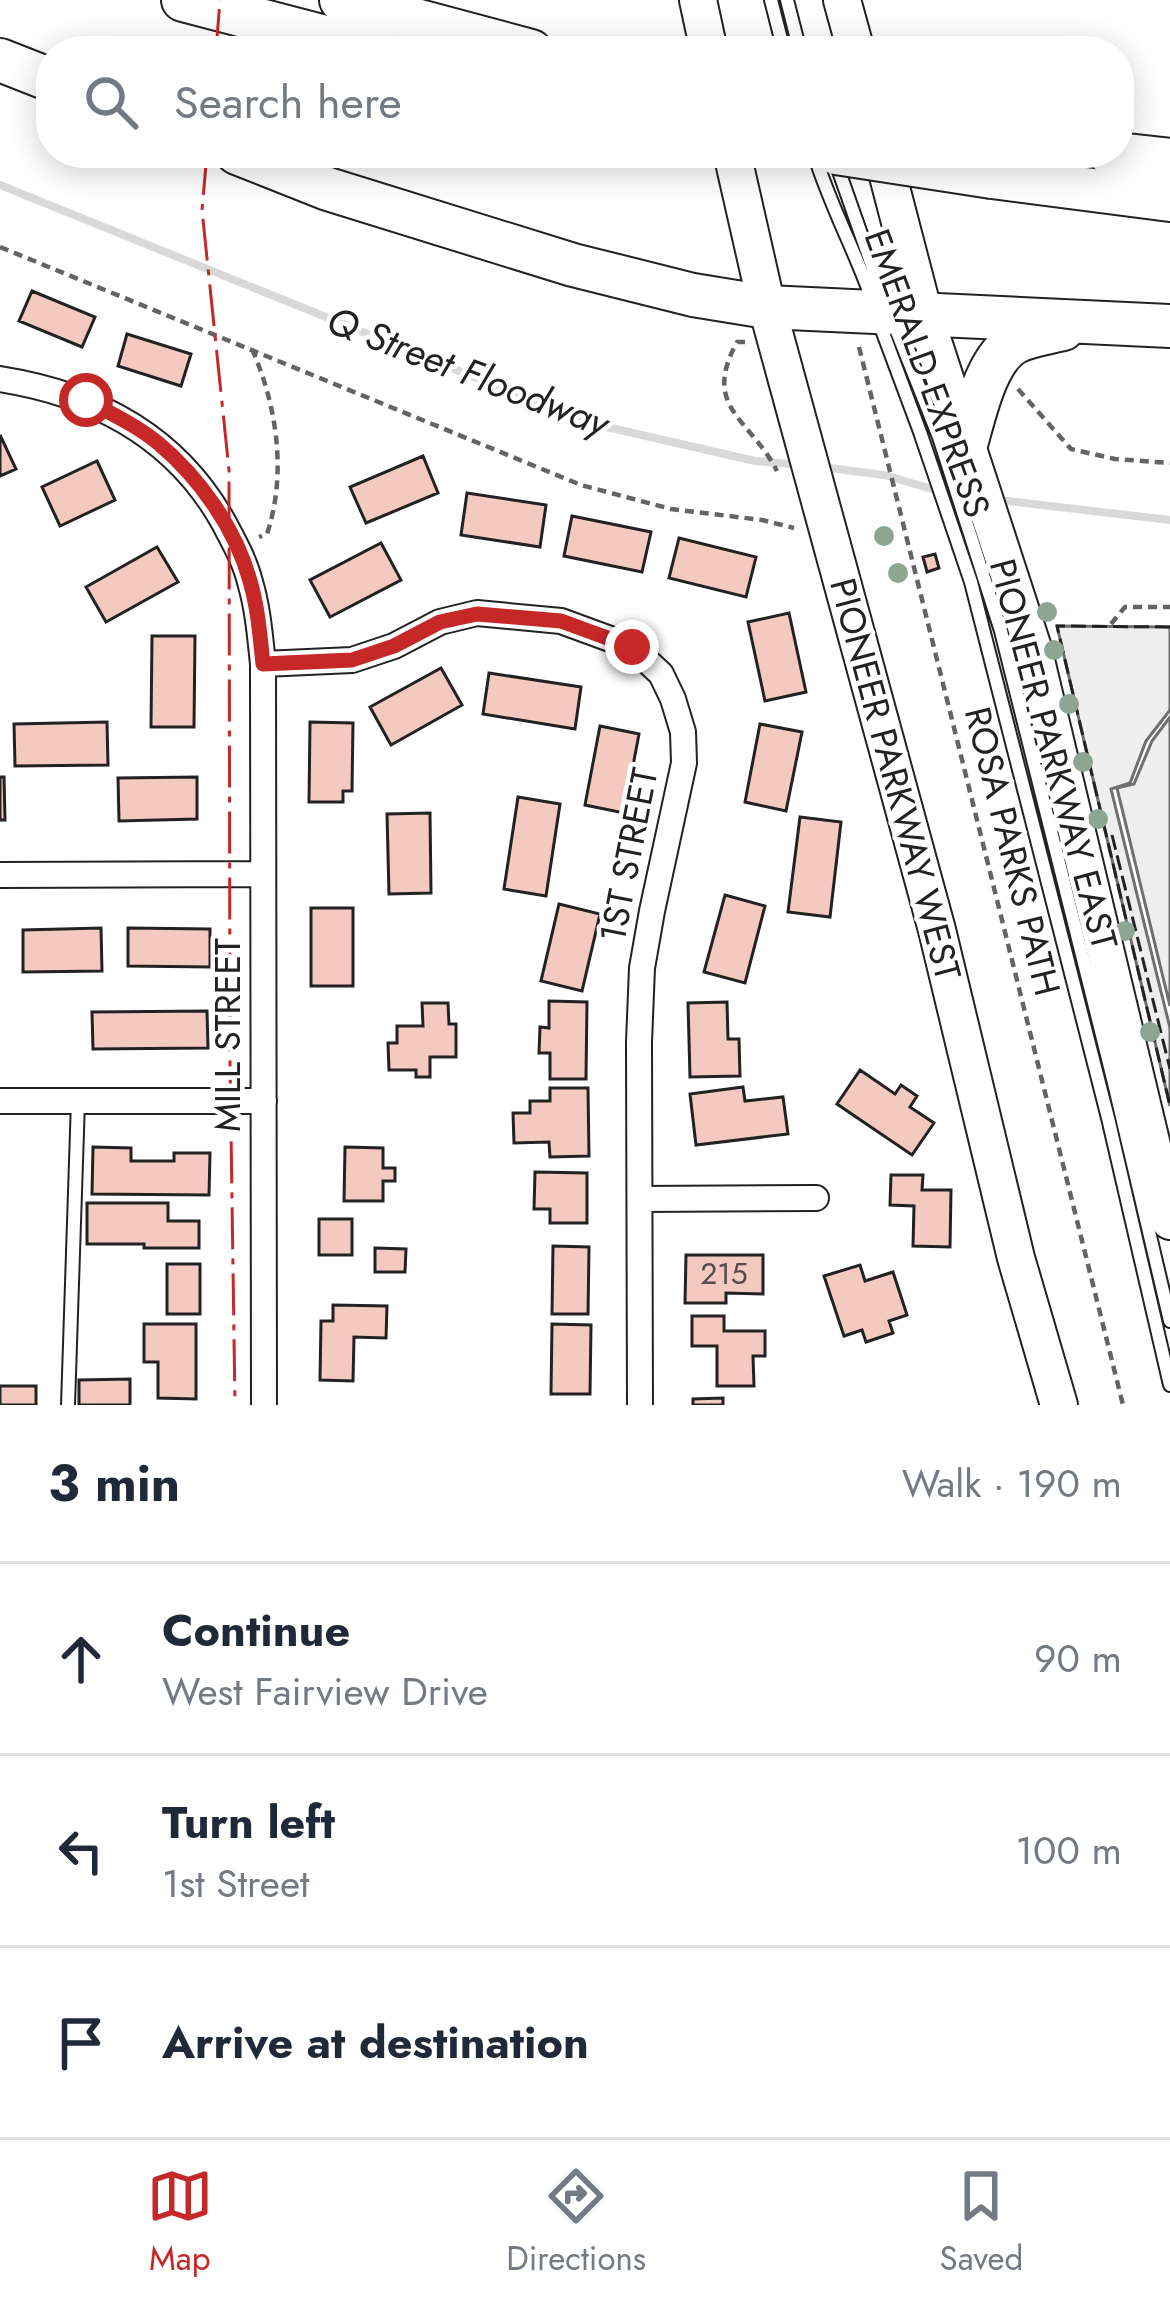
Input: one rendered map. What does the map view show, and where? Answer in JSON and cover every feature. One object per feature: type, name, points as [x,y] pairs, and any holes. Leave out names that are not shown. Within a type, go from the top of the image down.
[{"type":"highway","points":[[182,0],[321,36]]},
{"type":"highway","points":[[341,0],[475,36]]},
{"type":"highway","points":[[0,60],[36,74]]},
{"type":"highway","points":[[1134,156],[1170,160]]},
{"type":"highway","points":[[275,168],[594,272],[693,295],[767,307],[1170,326]]},
{"type":"highway","points":[[933,168],[1170,200]]},
{"type":"highway","points":[[952,440],[1000,356],[1015,342],[1087,323]]},
{"type":"main road","points":[[698,0],[706,36]]},
{"type":"main road","points":[[842,0],[852,36]]},
{"type":"main road","name":"PIONEER PARKWAY WEST","points":[[736,168],[767,307],[798,414],[817,531],[937,930],[1016,1258],[1059,1405]]},
{"type":"main road","name":"PIONEER PARKWAY EAST","points":[[882,168],[885,312],[952,440],[979,551],[1034,648],[1170,1221]]},
{"type":"street","name":"MILL STREET","points":[[0,380],[86,400],[157,442],[190,473],[216,508],[250,578],[263,664],[264,1405]]},
{"type":"street","name":"1ST STREET","points":[[263,664],[352,660],[394,646],[440,622],[477,614],[561,621],[632,647],[661,674],[683,731],[684,763],[642,968],[640,1405]]},
{"type":"street","points":[[0,875],[262,874]]},
{"type":"street","points":[[0,1101],[264,1101]]},
{"type":"street","points":[[640,1198],[816,1198]]},
{"type":"lane","points":[[771,0],[780,36]]},
{"type":"lane","points":[[787,0],[796,36]]},
{"type":"lane","name":"EMERALD EXPRESS","points":[[818,168],[885,312]]},
{"type":"lane","name":"EMERALD EXPRESS","points":[[839,168],[920,432],[979,551],[1170,1321]]},
{"type":"lane","name":"EMERALD EXPRESS","points":[[979,551],[1007,719],[1170,1385]]},
{"type":"lane","points":[[68,1405],[78,1101]]},
{"type":"path","points":[[0,247],[580,485],[671,508],[817,531]]},
{"type":"path","name":"ROSA PARKS PATH","points":[[885,312],[883,440],[1123,1405]]},
{"type":"path","points":[[237,546],[266,534],[274,513],[278,469],[274,424],[263,374],[252,350]]},
{"type":"path","points":[[1010,383],[1071,449],[1115,459],[1170,463]]},
{"type":"path","points":[[729,404],[779,476]]},
{"type":"path","points":[[1111,624],[1125,607],[1170,607]]},
{"type":"shaded area","points":[[1057,626],[1170,627],[1170,710],[1146,741],[1130,783],[1111,789],[1170,1028],[1170,1106]]},
{"type":"shaded area","points":[[1170,717],[1170,1006],[1117,788],[1134,784],[1152,741]]},
{"type":"building","points":[[32,291],[95,317],[82,347],[19,321]]},
{"type":"building","points":[[127,334],[191,354],[181,386],[118,366]]},
{"type":"building","points":[[0,435],[16,469],[0,476]]},
{"type":"building","points":[[423,456],[438,493],[366,523],[350,487]]},
{"type":"building","points":[[97,461],[115,500],[60,526],[42,487]]},
{"type":"building","points":[[467,493],[546,505],[540,547],[461,535]]},
{"type":"building","points":[[572,516],[651,532],[642,572],[564,556]]},
{"type":"building","points":[[679,538],[756,557],[746,597],[669,578]]},
{"type":"building","points":[[381,543],[401,580],[330,617],[310,580]]},
{"type":"building","points":[[157,547],[178,582],[106,622],[86,587]]},
{"type":"building","points":[[935,554],[939,568],[927,572],[923,557]]},
{"type":"building","points":[[789,613],[806,692],[765,701],[748,622]]},
{"type":"building","points":[[152,636],[195,636],[194,727],[151,727]]},
{"type":"building","points":[[441,668],[462,705],[391,745],[370,707]]},
{"type":"building","points":[[489,673],[581,687],[575,729],[483,714]]},
{"type":"building","points":[[107,722],[108,765],[15,766],[14,724]]},
{"type":"building","points":[[310,722],[353,723],[352,791],[343,791],[343,802],[309,802]]},
{"type":"building","points":[[760,724],[802,732],[786,811],[745,802]]},
{"type":"building","points":[[600,726],[639,734],[624,813],[585,805]]},
{"type":"building","points":[[0,777],[4,777],[5,820],[0,820]]},
{"type":"building","points":[[197,777],[197,819],[119,821],[118,778]]},
{"type":"building","points":[[518,797],[560,804],[546,896],[504,889]]},
{"type":"building","points":[[430,813],[431,893],[389,894],[387,814]]},
{"type":"building","points":[[800,817],[841,822],[830,917],[788,912]]},
{"type":"building","points":[[725,895],[765,906],[745,983],[704,972]]},
{"type":"building","points":[[559,904],[600,914],[582,991],[541,981]]},
{"type":"building","points":[[311,908],[353,908],[353,986],[311,986]]},
{"type":"building","points":[[101,928],[102,971],[23,972],[23,930]]},
{"type":"building","points":[[128,928],[210,929],[210,967],[128,966]]},
{"type":"building","points":[[549,1001],[587,1002],[586,1079],[550,1079],[550,1053],[539,1053],[540,1027],[549,1028]]},
{"type":"building","points":[[727,1002],[728,1039],[739,1039],[740,1076],[690,1077],[688,1003]]},
{"type":"building","points":[[422,1003],[448,1003],[449,1024],[456,1024],[456,1057],[430,1057],[430,1077],[416,1077],[416,1070],[389,1070],[388,1043],[397,1043],[397,1026],[423,1026]]},
{"type":"building","points":[[207,1011],[208,1048],[93,1049],[92,1012]]},
{"type":"building","points":[[860,1070],[895,1094],[901,1085],[917,1096],[910,1107],[934,1123],[912,1155],[837,1104]]},
{"type":"building","points":[[743,1087],[745,1101],[783,1097],[788,1134],[696,1145],[690,1094]]},
{"type":"building","points":[[550,1088],[588,1088],[589,1156],[550,1157],[549,1142],[514,1143],[513,1113],[530,1113],[530,1101],[550,1101]]},
{"type":"building","points":[[93,1147],[131,1148],[131,1161],[174,1161],[174,1153],[210,1153],[209,1195],[92,1194]]},
{"type":"building","points":[[345,1147],[383,1148],[383,1168],[395,1168],[395,1181],[383,1181],[383,1201],[344,1201]]},
{"type":"building","points":[[535,1172],[587,1173],[587,1223],[550,1223],[550,1209],[534,1209]]},
{"type":"building","points":[[891,1175],[923,1175],[922,1190],[951,1190],[950,1247],[913,1246],[914,1206],[890,1205]]},
{"type":"building","points":[[87,1203],[168,1203],[168,1221],[199,1221],[199,1248],[87,1244]]},
{"type":"building","points":[[319,1219],[352,1219],[352,1255],[319,1255]]},
{"type":"building","points":[[553,1246],[589,1247],[588,1314],[552,1314]]},
{"type":"building","points":[[375,1248],[406,1249],[405,1272],[375,1272]]},
{"type":"building","points":[[686,1255],[763,1255],[763,1294],[726,1293],[726,1303],[685,1303]]},
{"type":"building","points":[[167,1264],[200,1264],[200,1314],[167,1314]]},
{"type":"building","points":[[860,1265],[865,1281],[893,1272],[907,1315],[889,1321],[893,1333],[866,1342],[862,1330],[844,1336],[824,1276]]},
{"type":"building","points":[[333,1305],[387,1306],[386,1338],[354,1337],[353,1381],[320,1380],[321,1321],[333,1321]]},
{"type":"building","points":[[692,1316],[724,1316],[724,1331],[765,1331],[765,1356],[753,1356],[754,1386],[717,1386],[717,1346],[692,1346]]},
{"type":"building","points":[[144,1324],[196,1324],[196,1399],[158,1398],[158,1362],[144,1362]]},
{"type":"building","points":[[552,1324],[591,1325],[590,1394],[551,1394]]},
{"type":"building","points":[[130,1379],[130,1405],[79,1405],[79,1380]]},
{"type":"building","points":[[0,1386],[36,1386],[36,1405],[0,1405]]},
{"type":"building","points":[[723,1398],[723,1405],[693,1405],[693,1399]]},
{"type":"waterway","name":"Q Street Floodway","points":[[0,185],[585,422],[755,461],[801,465]]},
{"type":"waterway","name":"Q Street Floodway","points":[[822,467],[884,475],[960,494]]},
{"type":"waterway","name":"Q Street Floodway","points":[[999,500],[1170,520]]},
{"type":"fence","points":[[1170,627],[1057,626],[1170,1106]]},
{"type":"fence","points":[[1112,835],[1170,1069]]},
{"type":"power","points":[[217,36],[220,0]]},
{"type":"power","points":[[206,168],[202,210],[229,470],[235,1405]]},
{"type":"route","points":[[86,400],[157,442],[190,473],[216,508],[250,578],[263,664],[352,660],[394,646],[440,622],[477,614],[561,621],[632,647]]}]
